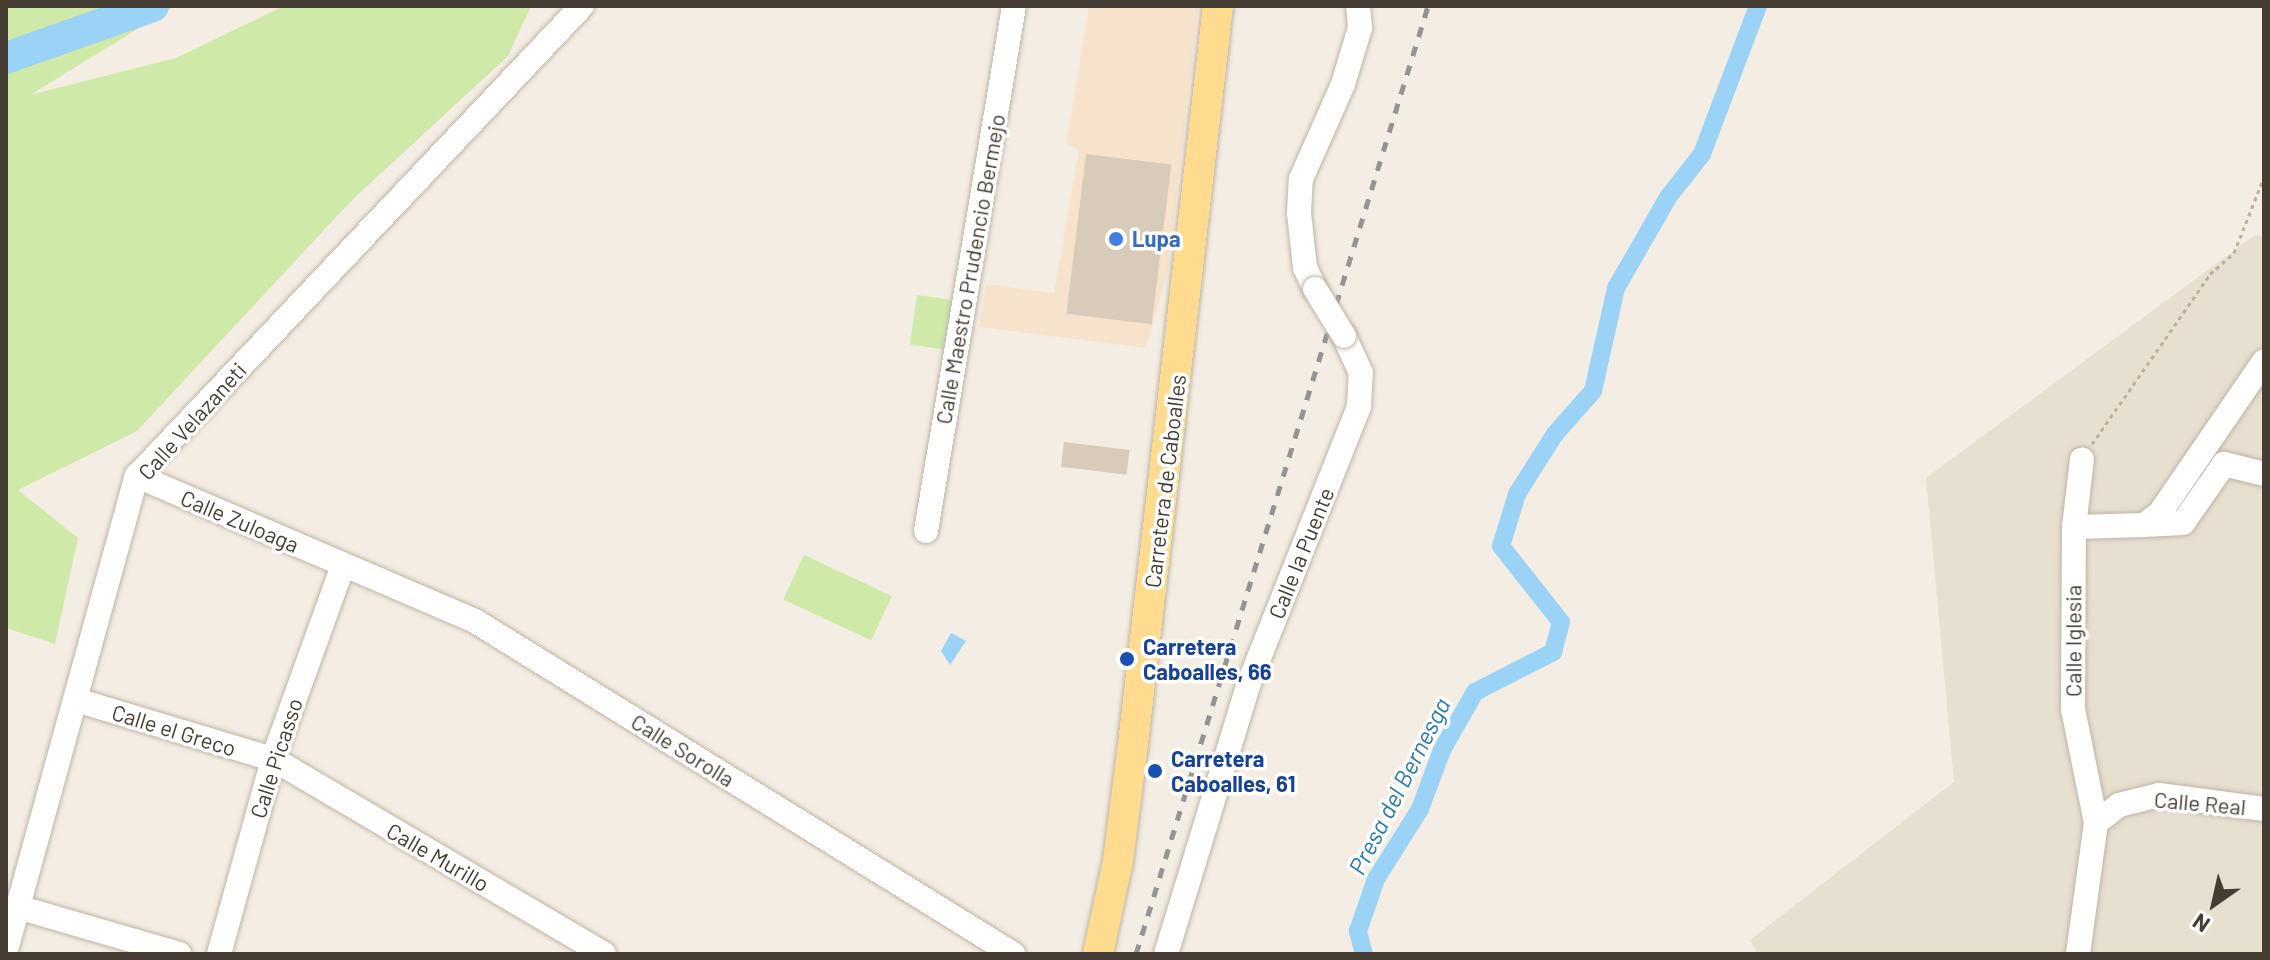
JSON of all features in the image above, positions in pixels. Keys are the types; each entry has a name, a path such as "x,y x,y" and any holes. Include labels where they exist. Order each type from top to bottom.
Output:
{"main road":[{"name":"Carretera de Caboalles","path":"1098,954 1118,861 1133,744 1218,6"}],"street":[{"name":"Calle Velazaneti","path":"6,950 21,908 137,476 582,6"},
{"name":"Calle Maestro Prudencio Bermejo","path":"926,531 1014,6"},
{"name":"Calle la Puente","path":"1166,954 1249,683 1359,406 1361,373 1344,336 1315,289 1303,254 1301,179 1343,84 1360,28 1358,6"},
{"path":"2144,525 2160,513 2264,361"},
{"path":"2203,450 2224,464 2264,474"},
{"name":"Calle Iglesia","path":"2078,954 2096,823 2073,709 2074,527 2082,459"},
{"path":"2074,527 2183,523 2224,464"},
{"name":"Calle Zuloaga","path":"137,476 343,566"},
{"name":"Calle Picasso","path":"219,954 273,759 343,566"},
{"name":"Calle Sorolla","path":"343,566 475,621 1013,954"},
{"name":"Calle el Greco","path":"76,700 273,759"},
{"name":"Calle Murillo","path":"273,759 604,954"},
{"name":"Calle Real","path":"2096,823 2119,805 2159,795 2264,809"},
{"path":"21,908 179,954"}],"path":[{"path":"2082,459 2210,274 2234,253 2264,177"}],"shaded area":[{"path":"1089,6 1198,6 1168,271 1146,348 979,327 986,284 1054,293 1079,149 1066,145"},
{"path":"2255,235 2264,237 2264,954 1758,954 1750,940 1954,782 1926,478"}],"green space":[{"path":"6,6 175,6 30,95 176,58 284,6 531,6 508,56 351,201 137,431 18,490 78,538 55,644 6,628"},
{"path":"917,295 954,300 947,350 910,345"},
{"path":"804,555 892,596 871,640 783,599"}],"water":[{"path":"951,633 966,641 950,665 941,651"}],"building":[{"name":"Lupa","path":"1086,154 1171,164 1152,324 1066,314"},
{"path":"1064,442 1130,450 1126,475 1061,467"}],"waterway":[{"path":"6,58 153,6"},
{"name":"Presa del Bernesga","path":"1364,954 1358,931 1376,879 1420,809 1442,750 1475,692 1553,652 1561,622 1501,546 1517,494 1555,434 1593,391 1616,288 1669,196 1702,154 1758,6"}],"railway":[{"path":"1136,954 1428,6"}],"place":[{"name":"Lupa","path":"1116,239"},
{"name":"Carretera Caboalles, 66","path":"1127,659"},
{"name":"Carretera Caboalles, 61","path":"1155,771"}]}
